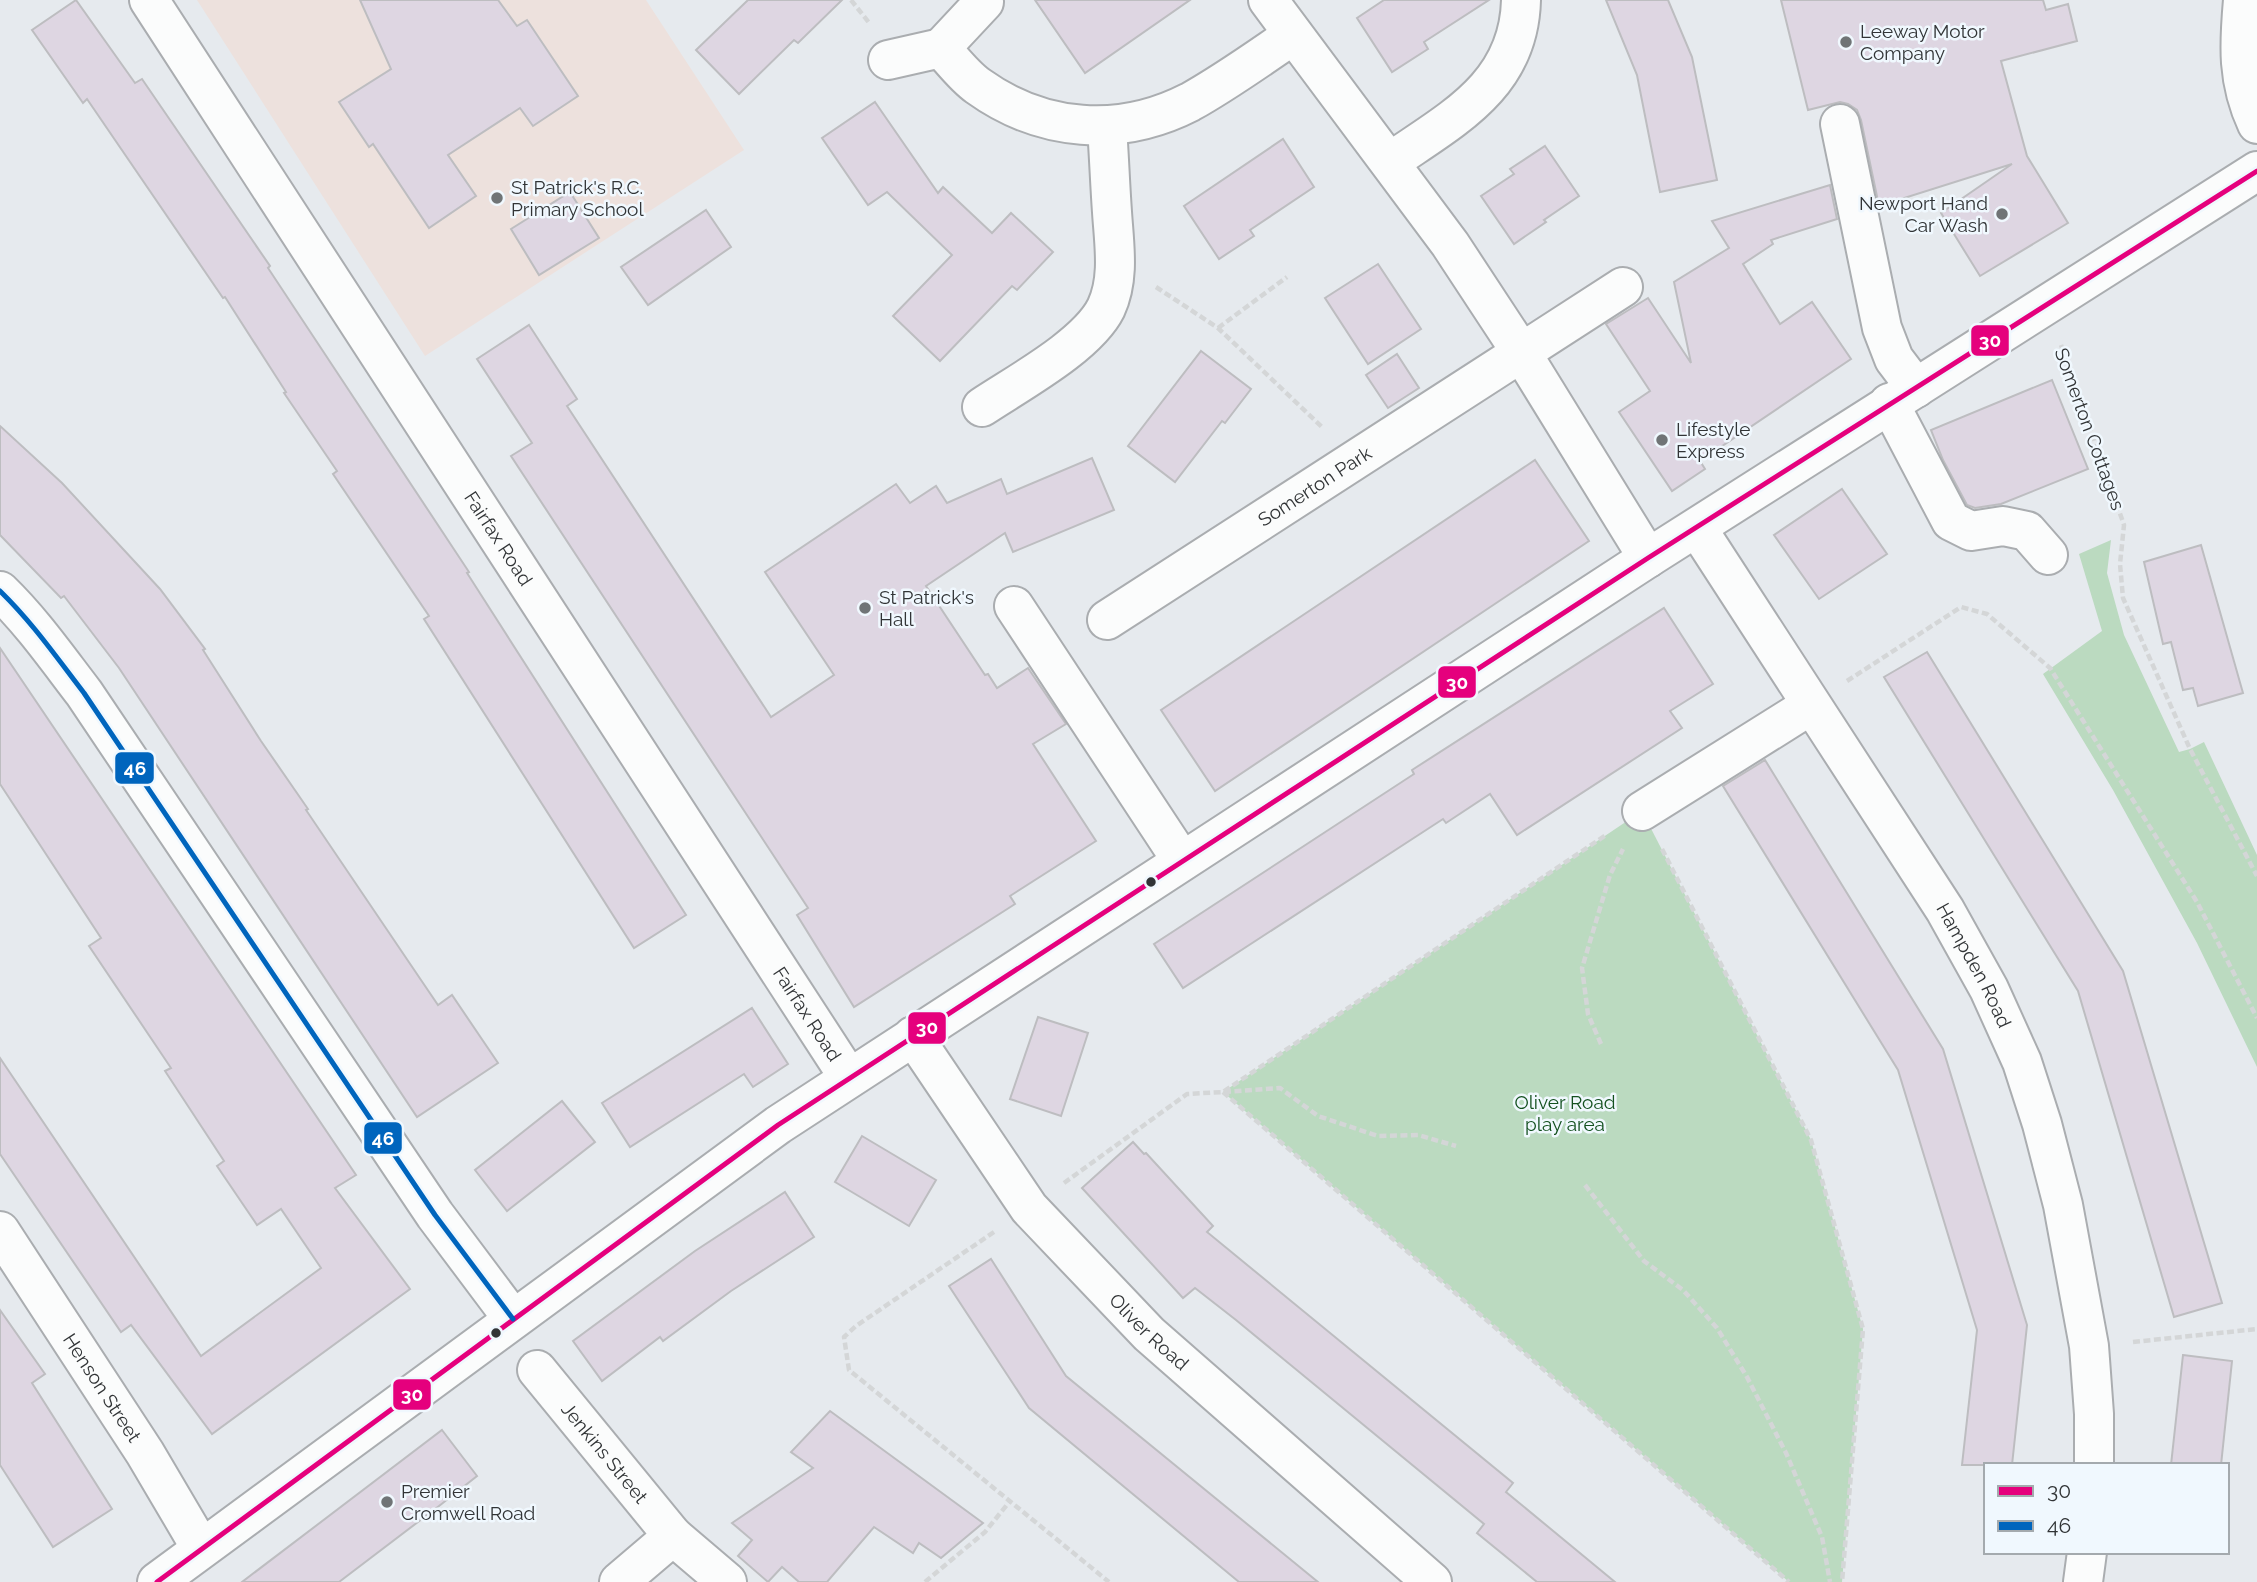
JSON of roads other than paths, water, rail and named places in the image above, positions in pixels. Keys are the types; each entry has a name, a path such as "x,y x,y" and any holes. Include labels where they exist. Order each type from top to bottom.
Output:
{"street":[{"name":"Fairfax Road","path":"149,0 849,1078"},
{"path":"1268,0 1450,244 1521,352 1648,558"},
{"path":"1390,162 1465,108 1498,76 1513,45 1521,0"},
{"path":"2243,0 2239,41 2240,66 2257,124"},
{"path":"888,60 941,48 985,2"},
{"path":"941,48 978,86 1022,110 1073,125 1107,127 1147,119 1190,102 1293,35"},
{"path":"1840,124 1882,328 1894,359 1903,396 1951,522 1971,531 2003,526 2027,531 2048,555"},
{"path":"982,407 1069,348 1095,323 1105,309 1112,293 1115,260 1107,127"},
{"path":"157,1582 778,1125 1648,558 2257,171"},
{"name":"Somerton Park","path":"1107,620 1623,287"},
{"name":"Hampden Road","path":"1697,528 1945,909 1989,989 2022,1062 2042,1124 2063,1205 2089,1346 2094,1463"},
{"path":"0,591 40,635 84,693 435,1215 513,1319"},
{"path":"1014,606 1182,861"},
{"path":"1642,811 1811,705"},
{"name":"Oliver Road","path":"914,1037 1029,1208 1149,1334 1433,1582"},
{"name":"Henson Street","path":"0,1231 145,1453 201,1548"},
{"name":"Jenkins Street","path":"537,1370 673,1536 727,1582"},
{"path":"619,1582 673,1536"},
{"path":"2083,1582 2087,1554"}],"place":[{"name":"Leeway Motor Company","path":"1846,42"},
{"name":"St Patrick's R.C. Primary School","path":"497,198"},
{"name":"Newport Hand Car Wash","path":"2002,214"},
{"name":"Lifestyle Express","path":"1662,440"},
{"name":"St Patrick's Hall","path":"865,608"},
{"name":"Premier Cromwell Road","path":"387,1502"}],"park label":[{"name":"Oliver Road play area","path":"1565,1113"}]}
